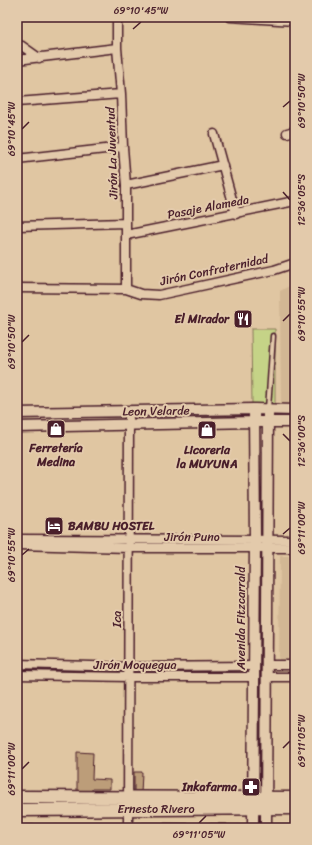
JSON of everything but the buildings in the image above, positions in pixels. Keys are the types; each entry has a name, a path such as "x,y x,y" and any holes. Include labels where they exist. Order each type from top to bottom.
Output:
{"main road":[{"name":"Ernesto Rivero","path":"17,798 128,804 260,804 295,808"},
{"name":"Ernesto Rivero","path":"260,804 295,798"},
{"name":"Ernesto Rivero","path":"17,810 128,804"}],"street":[{"name":"Jirón La Juventud","path":"117,17 117,48 126,185 126,289"},
{"path":"230,17 295,21"},
{"path":"17,45 22,46 39,58"},
{"path":"17,60 117,48"},
{"path":"17,102 121,94"},
{"path":"214,134 236,214"},
{"path":"17,159 123,147"},
{"path":"126,185 223,165"},
{"name":"Pasaje Alameda","path":"126,235 295,201"},
{"path":"17,226 126,223"},
{"name":"Jirón Confraternidad","path":"17,288 126,289 141,294 159,295 274,270 295,263"},
{"name":"Leon Velarde","path":"17,413 254,409 295,410"},
{"name":"Avenida Fitzcarrald","path":"254,409 254,677 260,804 266,828"},
{"name":"Avenida Fitzcarrald","path":"253,828 260,804 266,677 268,409"},
{"name":"Ica","path":"128,828 129,411"},
{"name":"Leon Velarde","path":"17,426 295,422"},
{"name":"Jirón Puno","path":"17,539 129,540 255,545"},
{"name":"Jirón Puno","path":"17,545 129,548 255,545 295,540"},
{"name":"Jirón Puno","path":"267,544 295,548"},
{"name":"Jirón Moquegua","path":"17,664 129,667 254,666"},
{"path":"266,665 295,665"},
{"name":"Jirón Moquegua","path":"17,675 254,677"},
{"path":"266,677 295,677"}],"lane":[{"path":"268,409 273,336"}],"shaded area":[{"path":"295,283 295,404 281,404 280,291"},
{"path":"280,556 295,556 295,661 279,660"},
{"path":"132,822 244,823 244,828 132,828"}],"green space":[{"path":"251,329 275,329 275,406 252,404"}],"place":[{"name":"El Mirador","path":"243,319"},
{"name":"Ferretería Medina","path":"56,429"},
{"name":"Licoreria la MUYUNA","path":"207,430"},
{"name":"BAMBU HOSTEL","path":"54,526"},
{"name":"Inkafarma","path":"251,787"}]}
